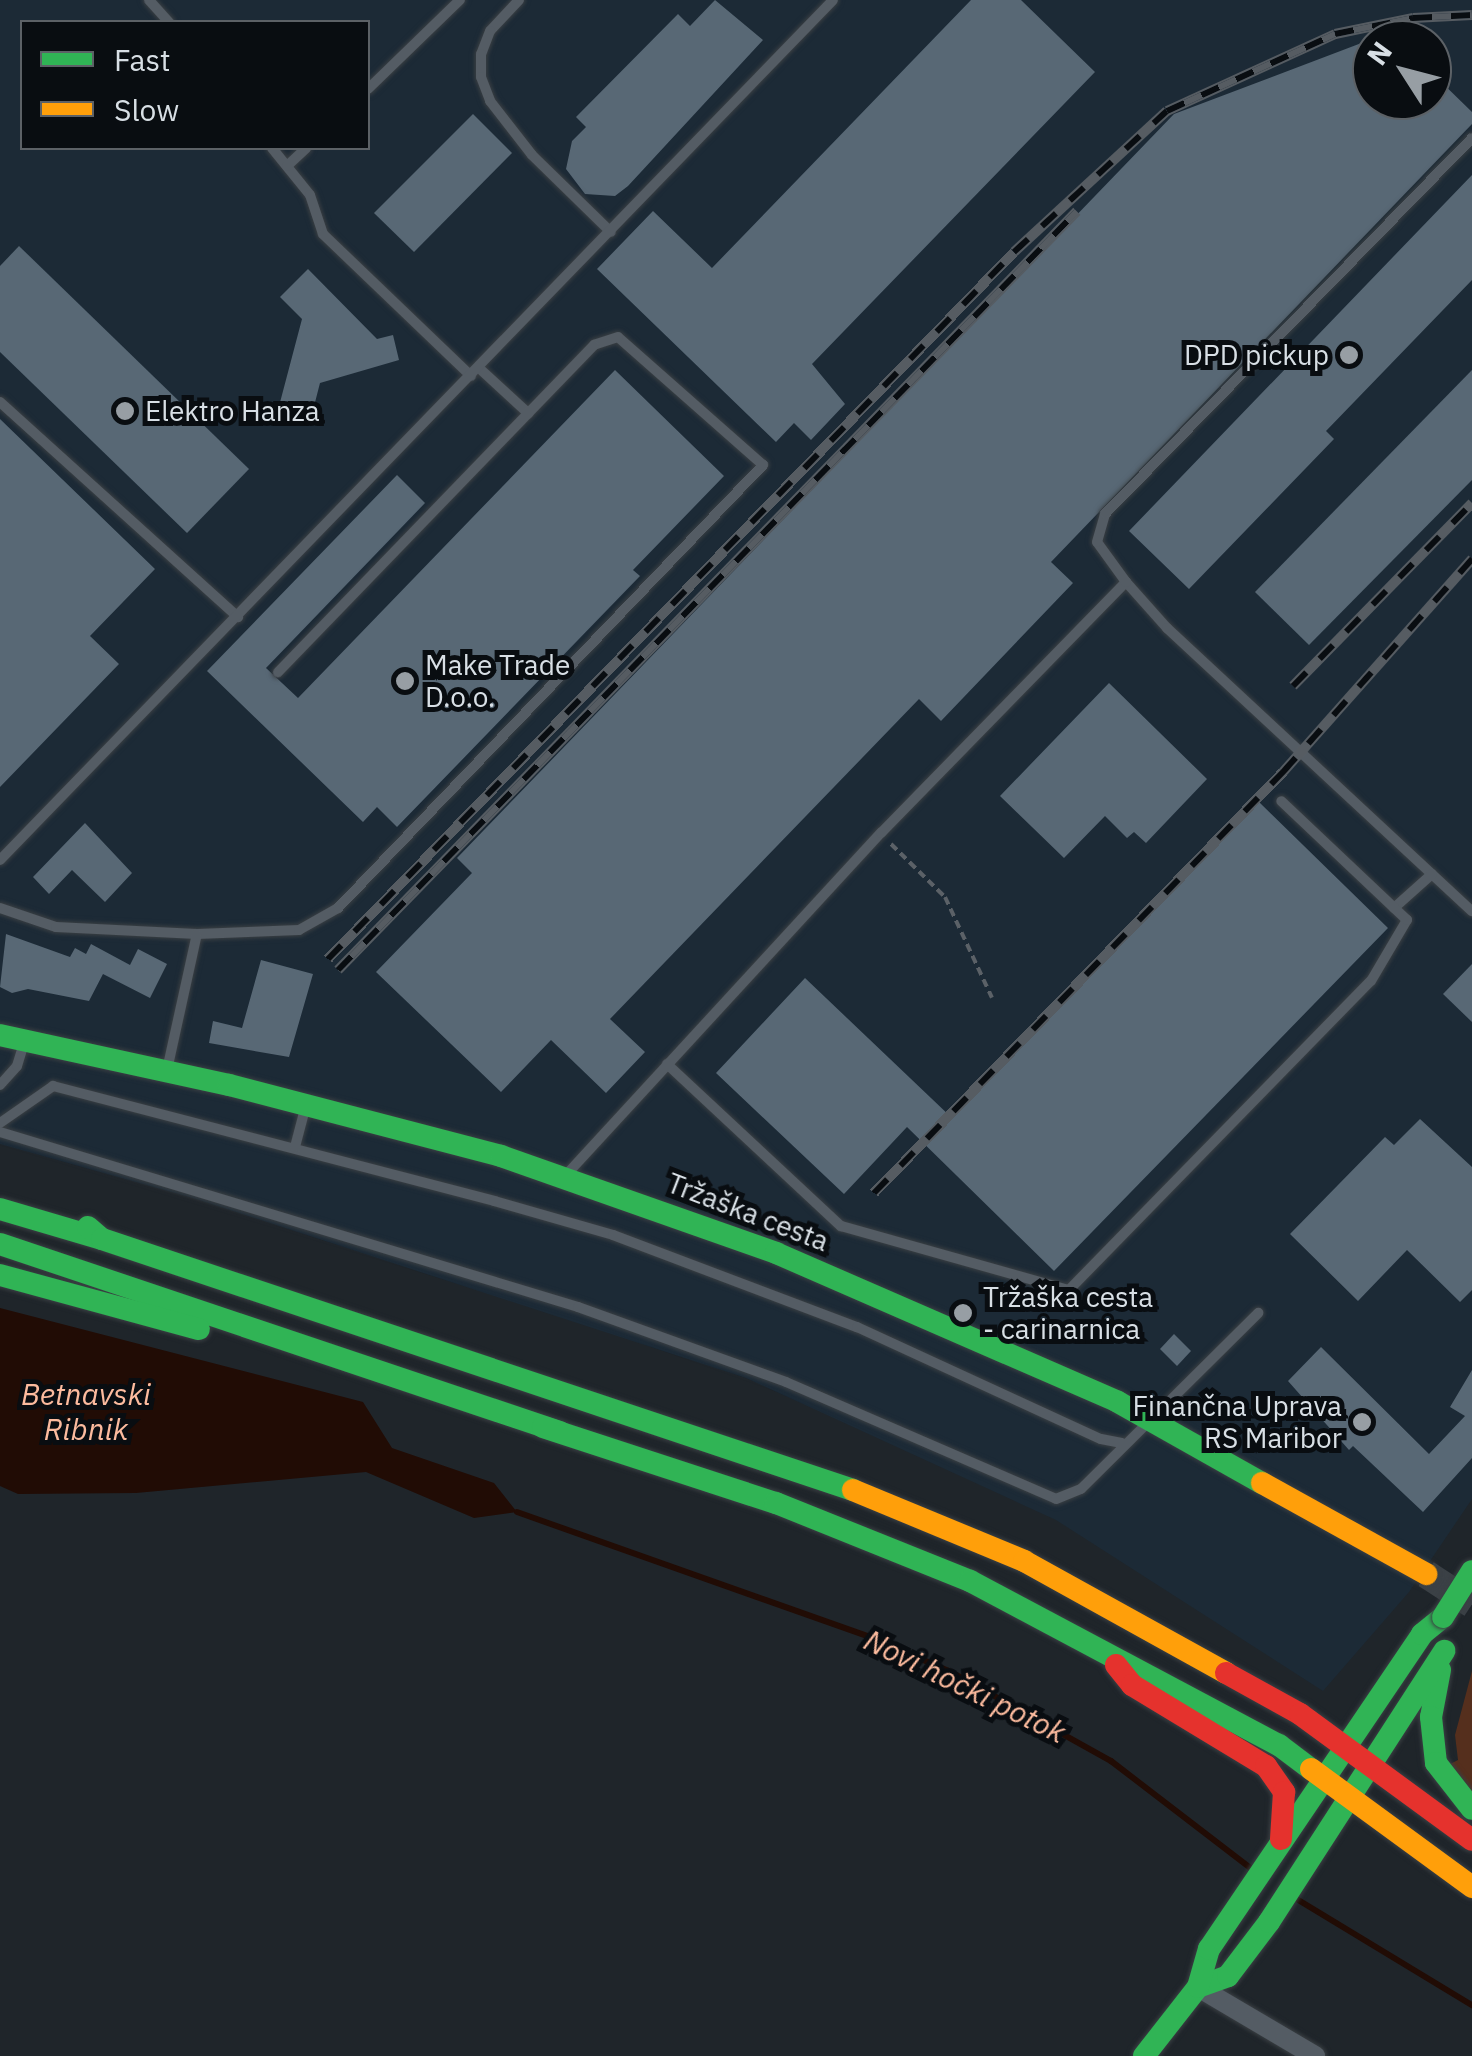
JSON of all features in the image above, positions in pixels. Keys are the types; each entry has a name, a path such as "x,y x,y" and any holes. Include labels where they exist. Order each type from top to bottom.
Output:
{"main road":[{"name":"Tržaška cesta","path":"0,1035 306,1104 564,1178 812,1268 992,1342 1148,1417 1426,1574"},
{"path":"0,1190 74,1214 102,1240"},
{"path":"0,1209 929,1520 1135,1617 1346,1747 1472,1840"},
{"path":"0,1244 876,1541 1103,1648 1220,1710 1325,1778 1472,1887"},
{"path":"0,1274 560,1432"},
{"path":"1144,2056 1198,1987 1209,1950 1240,1903 1422,1634 1443,1617 1472,1571"},
{"path":"1443,1617 1444,1651 1431,1717 1433,1746 1446,1783 1472,1809"},
{"path":"1103,1648 1132,1685 1266,1766 1284,1792 1280,1844"},
{"path":"1198,1987 1228,1976 1269,1922 1444,1651"}],"street":[{"path":"1198,1987 1314,2056"}],"lane":[{"path":"149,0 167,20"},
{"path":"370,87 460,0"},
{"path":"519,0 490,31 480,54 490,101 532,155 611,232"},
{"path":"0,860 833,0"},
{"path":"1472,138 1105,514 1097,542 1126,582 1472,911"},
{"path":"274,150 310,195 323,234 475,372 528,413"},
{"path":"287,166 304,150"},
{"path":"0,908 56,928 197,934 299,930 338,908 763,465 618,337 594,345 278,672"},
{"path":"0,402 238,617"},
{"path":"564,1178 881,833 1126,582"},
{"path":"667,1064 840,1226 1070,1290 1370,981 1407,920 1281,801"},
{"path":"1394,908 1432,874"},
{"path":"166,1071 197,934"},
{"path":"0,1085 17,1066 25,1040"},
{"path":"0,1123 53,1086 295,1147 613,1236 858,1327 1100,1439 1122,1443"},
{"path":"295,1147 306,1104"},
{"path":"0,1132 578,1307 786,1382 1056,1499 1080,1489 1148,1417 1258,1313"}],"path":[{"path":"881,833 946,897 992,998"}],"shaded area":[{"path":"0,0 1472,0 1472,1499 1409,1592 1323,1691 1056,1520 746,1378 193,1198 0,1144"},
{"path":"1472,1671 1472,1797 1448,1765 1458,1760 1455,1735"}],"water":[{"name":"Betnavski Ribnik","path":"0,1308 363,1402 392,1448 494,1483 517,1512 474,1518 366,1472 136,1493 18,1494 0,1486"}],"building":[{"path":"715,0 763,40 628,186 615,196 585,194 566,169 572,141 586,127 576,117 678,14 690,26"},
{"path":"971,0 1021,0 1095,72 812,364 845,404 811,440 794,423 776,442 597,269 653,211 712,268"},
{"path":"1352,47 1352,120 1452,120 1452,92 1472,112 1472,124 1051,562 1073,583 941,721 919,699 610,1019 645,1052 606,1093 551,1040 501,1092 376,972 472,873 457,858 1174,114"},
{"path":"473,114 512,153 414,252 374,213"},
{"name":"DPD pickup","path":"1472,175 1472,280 1326,431 1334,439 1189,589 1129,531"},
{"name":"Elektro Hanza","path":"19,246 249,469 187,533 0,352 0,266"},
{"path":"308,269 377,339 393,335 399,360 320,383 311,418 278,410 302,319 280,297"},
{"path":"615,370 724,476 633,570 640,576 397,827 377,807 363,822 207,671 397,475 425,503 266,668 298,698"},
{"path":"1472,370 1472,480 1309,645 1255,592"},
{"path":"0,419 155,569 90,636 119,664 0,787"},
{"path":"1109,683 1207,779 1146,843 1134,832 1127,838 1105,816 1064,858 1000,796"},
{"path":"1259,802 1388,928 1054,1271 907,1127 844,1194 716,1073 805,978 952,1118"},
{"path":"85,823 132,873 105,902 72,870 49,894 33,877"},
{"path":"6,934 70,957 75,948 86,954 91,944 130,965 138,949 167,964 150,998 103,974 89,1001 28,989 12,993 0,987"},
{"path":"261,960 313,974 289,1057 209,1043 213,1021 242,1028"},
{"path":"1472,964 1472,1022 1443,994"},
{"path":"1420,1119 1472,1167 1472,1290 1460,1302 1407,1250 1358,1301 1290,1234 1385,1137 1394,1145"},
{"path":"1174,1334 1191,1351 1177,1366 1160,1349"},
{"name":"Finančna Uprava RS Maribor","path":"1321,1347 1429,1454 1465,1416 1450,1407 1472,1370 1472,1458 1423,1512 1353,1446 1349,1450 1288,1381"}],"waterway":[{"name":"Novi hočki potok","path":"517,1512 868,1636 953,1673 1111,1761 1252,1869"},
{"name":"Novi hočki potok","path":"1295,1898 1472,2005"}],"tunnel":[{"path":"1426,1574 1472,1604"}],"railway":[{"path":"328,959 1014,252 1167,111 1335,34 1413,18 1472,15"},
{"path":"338,970 1077,211"},
{"path":"1293,686 1472,503"},
{"path":"874,1193 1283,772 1472,559"}],"traffic: fast":[{"path":"0,1035 229,1085 501,1156 776,1253 1118,1402 1262,1483"},
{"path":"0,1209 102,1239"},
{"path":"88,1227 102,1239 853,1490"},
{"path":"0,1244 560,1432"},
{"path":"0,1275 199,1329"},
{"path":"543,1427 776,1503 970,1581 1279,1745 1311,1769"},
{"path":"1443,1617 1472,1571"},
{"path":"1144,2056 1198,1987 1209,1949 1422,1634 1443,1617"},
{"path":"1198,1987 1228,1976 1269,1922 1444,1651"},
{"path":"1440,1670 1431,1717 1436,1763 1472,1809"}],"traffic: slow":[{"path":"1262,1483 1426,1574"},
{"path":"853,1490 1024,1561 1226,1673"},
{"path":"1311,1769 1472,1887"}],"traffic: jam":[{"path":"1116,1665 1132,1685 1266,1766 1284,1792 1281,1839"},
{"path":"1226,1673 1300,1714 1472,1840"}],"place":[{"name":"DPD pickup","path":"1349,355"},
{"name":"Elektro Hanza","path":"125,411"},
{"name":"Make Trade D.o.o.","path":"405,681"},
{"name":"Tržaška cesta - carinarnica","path":"963,1313"},
{"name":"Finančna Uprava RS Maribor","path":"1362,1422"}]}
